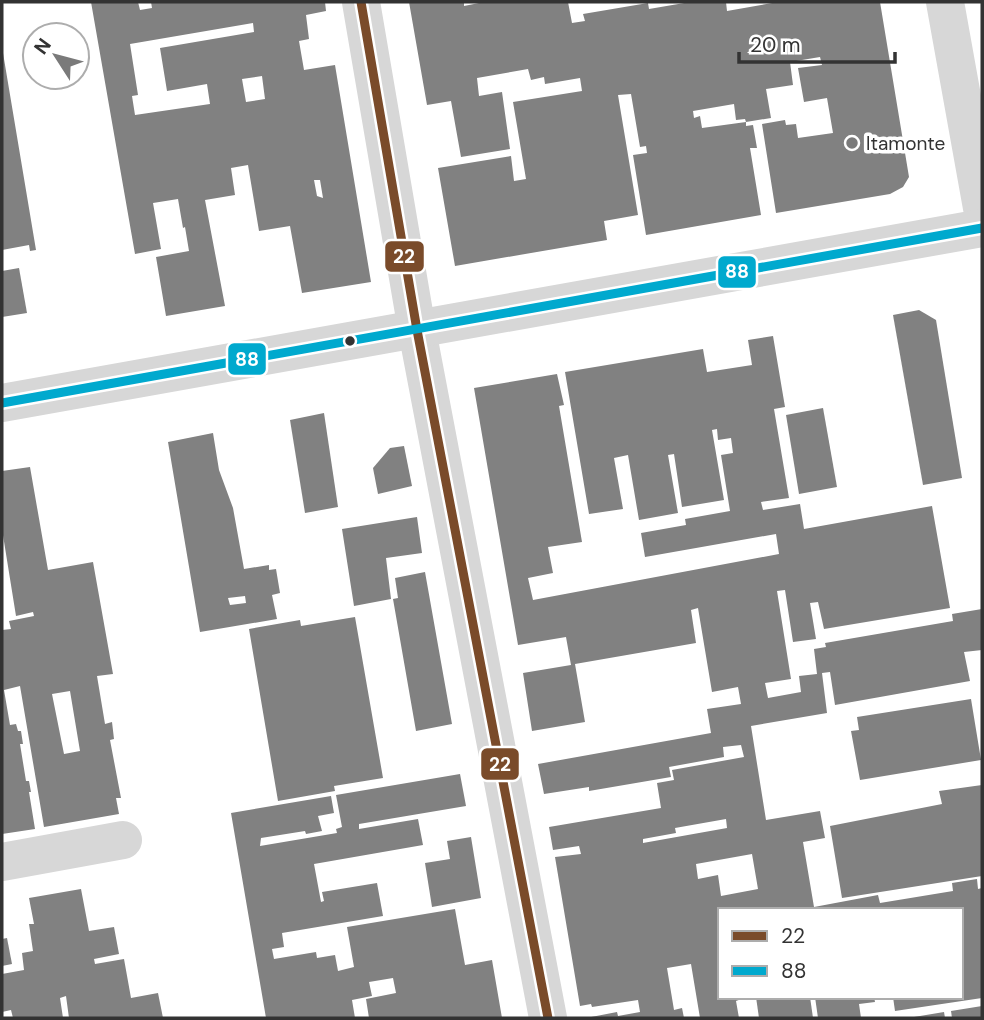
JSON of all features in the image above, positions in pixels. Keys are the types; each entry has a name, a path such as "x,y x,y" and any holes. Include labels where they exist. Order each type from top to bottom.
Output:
{"street":[{"path":"361,2 416,330 548,1018"},
{"path":"945,2 982,208"},
{"path":"2,403 982,228"},
{"path":"2,862 123,840"}],"building":[{"path":"91,2 138,2 140,10 152,8 151,2 325,2 326,11 306,15 309,39 299,41 304,70 335,65 371,282 302,293 290,226 259,231 248,165 231,168 235,195 205,200 225,306 166,316 156,257 189,251 178,199 153,203 161,249 135,254","holes":["253,23 254,32 160,48 167,91 207,84 210,104 135,115 132,96 138,95 130,44","262,76 265,99 246,102 242,79","314,180 320,180 323,198 317,196"]},
{"path":"409,2 464,2 464,6 484,2 568,2 572,23 585,21 583,14 648,3 649,9 690,2 726,2 727,11 778,2 880,2 909,177 903,187 890,194 776,213 762,124 785,120 786,125 796,124 798,138 833,133 827,98 804,102 798,68 822,65 820,57 790,62 793,85 766,89 771,118 746,122 746,126 753,125 757,148 750,148 761,215 646,235 633,155 647,153 646,146 640,147 631,94 618,95 638,215 604,221 607,240 455,266 438,168 511,156 514,181 526,179 513,102 582,91 580,78 545,84 544,77 531,80 528,69 477,78 479,96 502,92 510,149 461,157 451,101 427,105","holes":["734,104 736,120 745,119 746,122 702,128 700,116 694,118 693,111"]},
{"path":"2,47 36,250 30,251 29,245 2,250"},
{"path":"19,268 27,313 2,317 2,271"},
{"path":"919,310 936,320 962,478 923,485 893,315"},
{"path":"773,336 785,407 774,409 789,498 761,502 763,510 800,504 804,529 932,506 950,608 824,629 818,602 810,603 816,639 793,642 785,590 777,591 791,679 765,683 768,698 801,692 799,676 817,674 814,649 826,647 825,643 953,621 952,614 982,609 982,650 964,652 970,681 835,705 830,672 822,673 827,713 751,726 766,820 820,811 825,838 803,842 814,907 878,895 880,903 953,891 952,883 977,879 978,889 982,888 982,998 895,1011 893,999 963,999 963,908 718,908 718,999 742,999 736,1001 739,1018 700,1018 691,964 667,968 674,1010 682,1008 684,1018 586,1018 617,1012 618,1016 640,1012 638,1000 592,1007 591,1004 580,1006 555,857 581,854 579,846 553,850 549,827 661,808 657,783 674,780 672,770 744,757 741,745 723,747 724,757 669,767 671,777 589,791 589,787 544,794 538,764 711,733 707,709 741,704 738,687 712,692 698,608 691,610 696,643 575,664 585,722 532,731 523,673 571,665 566,637 518,645 474,388 557,374 564,405 559,406 582,542 548,547 553,573 528,578 533,600 779,554 776,534 645,557 641,533 686,525 685,519 730,511 721,455 733,453 731,438 718,440 717,429 712,430 724,500 682,507 674,454 668,455 678,513 639,520 628,455 614,458 623,509 589,514 565,372 703,349 707,372 752,365 748,340","holes":["726,819 727,828 643,843 643,839 676,833 675,828","752,854 758,889 721,896 718,875 698,879 696,864"]},
{"path":"823,408 837,487 799,494 786,415"},
{"path":"324,413 338,507 305,513 290,420"},
{"path":"213,433 219,470 233,508 244,569 269,565 269,570 276,569 280,593 272,595 277,619 200,632 168,442","holes":["245,596 246,603 230,605 228,598"]},
{"path":"404,446 412,486 378,494 373,468 390,448"},
{"path":"30,467 48,570 93,562 113,674 97,676 105,724 112,722 114,739 110,740 121,798 116,798 119,814 44,827 20,686 4,690 10,725 16,724 18,731 21,731 23,744 20,744 26,781 29,781 31,792 35,829 2,834 2,630 11,629 9,621 34,616 33,612 16,616 2,529 2,471","holes":["70,691 80,751 64,754 52,694"]},
{"path":"417,517 422,553 386,558 391,599 354,606 342,529"},
{"path":"425,572 452,724 416,731 393,599 398,598 395,578"},
{"path":"355,617 383,778 334,786 335,791 278,801 249,629 300,620 301,626"},
{"path":"971,699 981,760 860,780 851,731 859,730 857,717"},
{"path":"460,774 466,806 359,824 359,829 418,819 423,845 314,864 321,902 324,901 322,892 377,883 383,916 282,933 284,947 272,949 274,959 316,952 317,958 335,955 338,971 354,967 347,927 455,909 465,965 492,960 502,1018 369,1018 366,999 396,993 393,978 369,982 372,996 352,1000 355,1018 266,1018 231,813 331,796 334,813 318,816 322,831 261,838 260,846 337,833 336,829 342,827 336,795"},
{"path":"982,785 982,876 842,898 830,826 942,804 939,791"},
{"path":"471,837 481,898 432,907 425,863 450,859 447,841"},
{"path":"81,889 89,931 114,927 119,954 94,959 95,964 124,959 131,998 158,993 163,1018 69,1018 66,996 60,998 63,1018 13,1018 11,1010 2,1012 2,974 24,970 22,953 33,951 29,924 34,924 29,898"},
{"path":"7,938 12,964 2,966 2,939"},
{"path":"756,999 810,999 813,1018 759,1018"},
{"path":"815,999 874,999 875,1002 859,1004 861,1018 818,1018"},
{"path":"982,1006 982,1018 952,1018 951,1011"},
{"path":"944,1012 945,1018 914,1018 914,1017"}],"transit line":[{"name":"22","path":"361,2 417,330 548,1018"},
{"name":"88","path":"2,403 982,228"}],"place":[{"name":"Itamonte","path":"852,143"}]}
